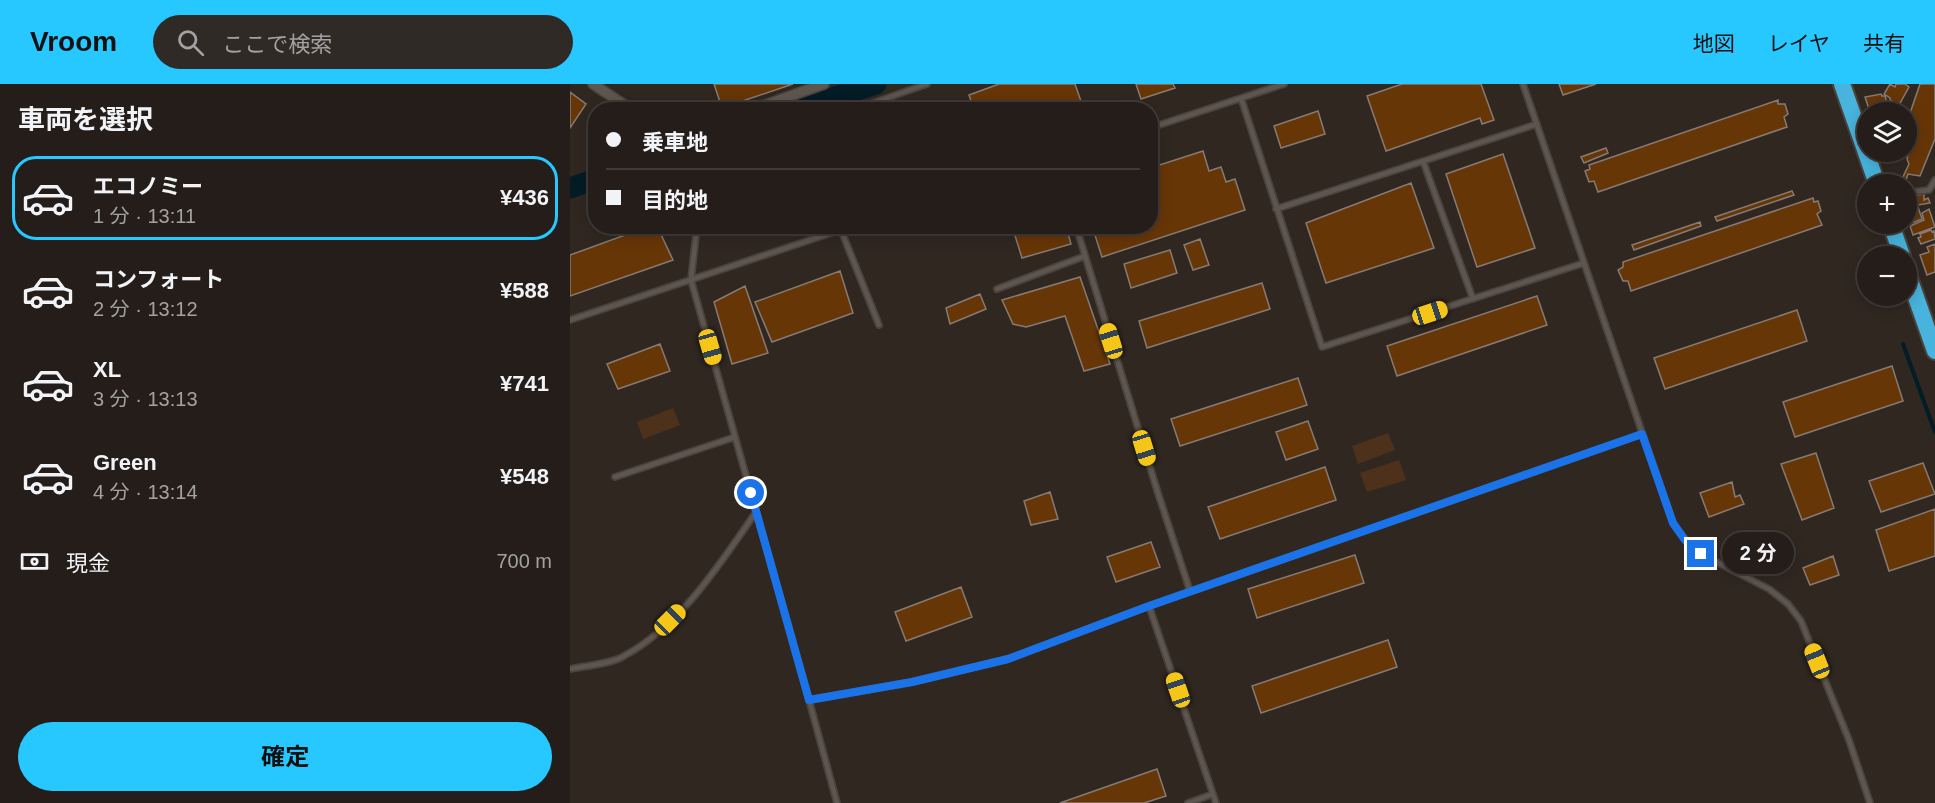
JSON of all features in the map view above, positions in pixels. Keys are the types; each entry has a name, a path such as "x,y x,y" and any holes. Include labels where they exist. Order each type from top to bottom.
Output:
{"highway":[{"path":"1842,84 1874,174"},
{"path":"1917,300 1935,351"}],"street":[{"path":"593,84 620,102"},
{"path":"773,102 824,84"}],"lane":[{"path":"876,102 927,84"},
{"path":"1158,125 1284,84"},
{"path":"1523,84 1673,523 1685,540 1701,554 1769,589 1788,604 1801,621 1849,740 1870,803"},
{"path":"1241,98 1322,347 1584,263"},
{"path":"1276,208 1537,124"},
{"path":"1423,161 1473,299"},
{"path":"1917,192 1929,190 1935,180"},
{"path":"696,234 691,280 837,803"},
{"path":"570,320 829,234"},
{"path":"843,234 879,325"},
{"path":"1078,234 1190,591"},
{"path":"997,289 1085,256"},
{"path":"809,700 912,682 1008,659 1190,591 1642,434"},
{"path":"615,477 735,436"},
{"path":"570,669 622,658 656,634 699,592 756,512"},
{"path":"1149,606 1216,803"},
{"path":"1188,803 1213,794"}],"shaded area":[{"path":"673,408 680,425 643,439 637,422"},
{"path":"1388,433 1395,450 1358,464 1352,446"},
{"path":"1399,460 1406,480 1367,492 1360,473"}],"building":[{"path":"714,84 793,84 740,102 720,102"},
{"path":"999,84 1075,84 1081,102 971,102 969,95"},
{"path":"1136,84 1173,84 1175,88 1141,99"},
{"path":"1402,84 1481,84 1494,120 1482,124 1480,118 1386,151 1367,96"},
{"path":"1559,84 1596,84 1563,95"},
{"path":"1890,84 1895,87 1896,84 1905,84 1909,87 1901,102 1894,102 1884,94"},
{"path":"1920,84 1935,84 1935,139 1920,176 1904,174 1908,162 1917,162 1917,102 1914,102"},
{"path":"570,92 586,104 570,128"},
{"path":"1881,94 1885,96 1887,102 1867,102 1865,97"},
{"path":"1778,100 1778,104 1785,104 1788,114 1784,117 1787,127 1598,192 1594,181 1589,182 1585,171 1590,169 1589,165"},
{"path":"1318,111 1325,134 1281,148 1274,126"},
{"path":"1606,148 1608,153 1584,163 1581,157"},
{"path":"1203,151 1209,171 1221,167 1226,182 1235,179 1245,210 1102,257 1095,234 1158,234 1158,165"},
{"path":"1503,154 1535,248 1477,267 1446,174"},
{"path":"1411,183 1434,248 1326,283 1306,223"},
{"path":"1792,191 1794,195 1717,221 1715,217"},
{"path":"1924,194 1924,200 1928,198 1930,203 1917,205 1917,195"},
{"path":"1813,198 1814,202 1818,201 1821,211 1817,214 1822,225 1631,291 1628,281 1623,281 1618,270 1623,267 1623,262"},
{"path":"1917,207 1922,219 1917,221"},
{"path":"1929,209 1935,227 1917,234 1917,223 1924,220 1922,213"},
{"path":"1700,222 1701,226 1634,250 1632,245"},
{"path":"1934,231 1935,239 1921,244 1918,238 1921,237 1920,234"},
{"path":"628,234 661,234 673,260 570,296 570,255"},
{"path":"1014,234 1068,234 1071,244 1022,258"},
{"path":"1200,239 1209,265 1193,270 1184,245"},
{"path":"1935,244 1935,272 1927,275 1920,255 1929,252 1927,247"},
{"path":"1170,250 1177,273 1131,288 1124,264"},
{"path":"840,271 853,313 772,342 755,302"},
{"path":"1080,277 1110,364 1084,371 1065,316 1026,327 1013,324 1002,300"},
{"path":"1262,283 1270,309 1147,348 1139,321"},
{"path":"745,286 768,353 732,364 714,302"},
{"path":"980,294 986,309 950,324 946,308"},
{"path":"1537,296 1547,325 1397,376 1387,346"},
{"path":"1797,310 1807,341 1665,389 1654,358"},
{"path":"660,344 670,371 618,389 607,364"},
{"path":"1892,366 1903,401 1795,437 1783,402"},
{"path":"1298,378 1307,405 1180,446 1171,419"},
{"path":"1308,421 1318,449 1286,460 1276,432"},
{"path":"1816,453 1834,508 1802,520 1781,464"},
{"path":"1923,463 1935,494 1881,512 1869,481"},
{"path":"1325,467 1336,500 1220,539 1208,507"},
{"path":"1732,482 1735,497 1740,495 1744,504 1709,517 1700,493"},
{"path":"1050,492 1058,519 1031,525 1024,501"},
{"path":"1935,509 1935,556 1889,571 1876,530"},
{"path":"1151,542 1160,567 1116,582 1107,557"},
{"path":"1355,555 1364,583 1257,618 1248,589"},
{"path":"1833,556 1839,575 1810,585 1803,568"},
{"path":"961,587 972,617 906,641 895,612"},
{"path":"1388,640 1397,667 1261,713 1252,686"},
{"path":"1157,769 1166,796 1144,803 1060,803"}],"waterway":[{"path":"820,102 876,84"},
{"path":"570,188 588,182"},
{"path":"1903,344 1935,432"}],"route":[{"path":"751,493 809,700 912,682 1008,659 1149,606 1642,434 1673,523 1685,540 1701,554"}]}
